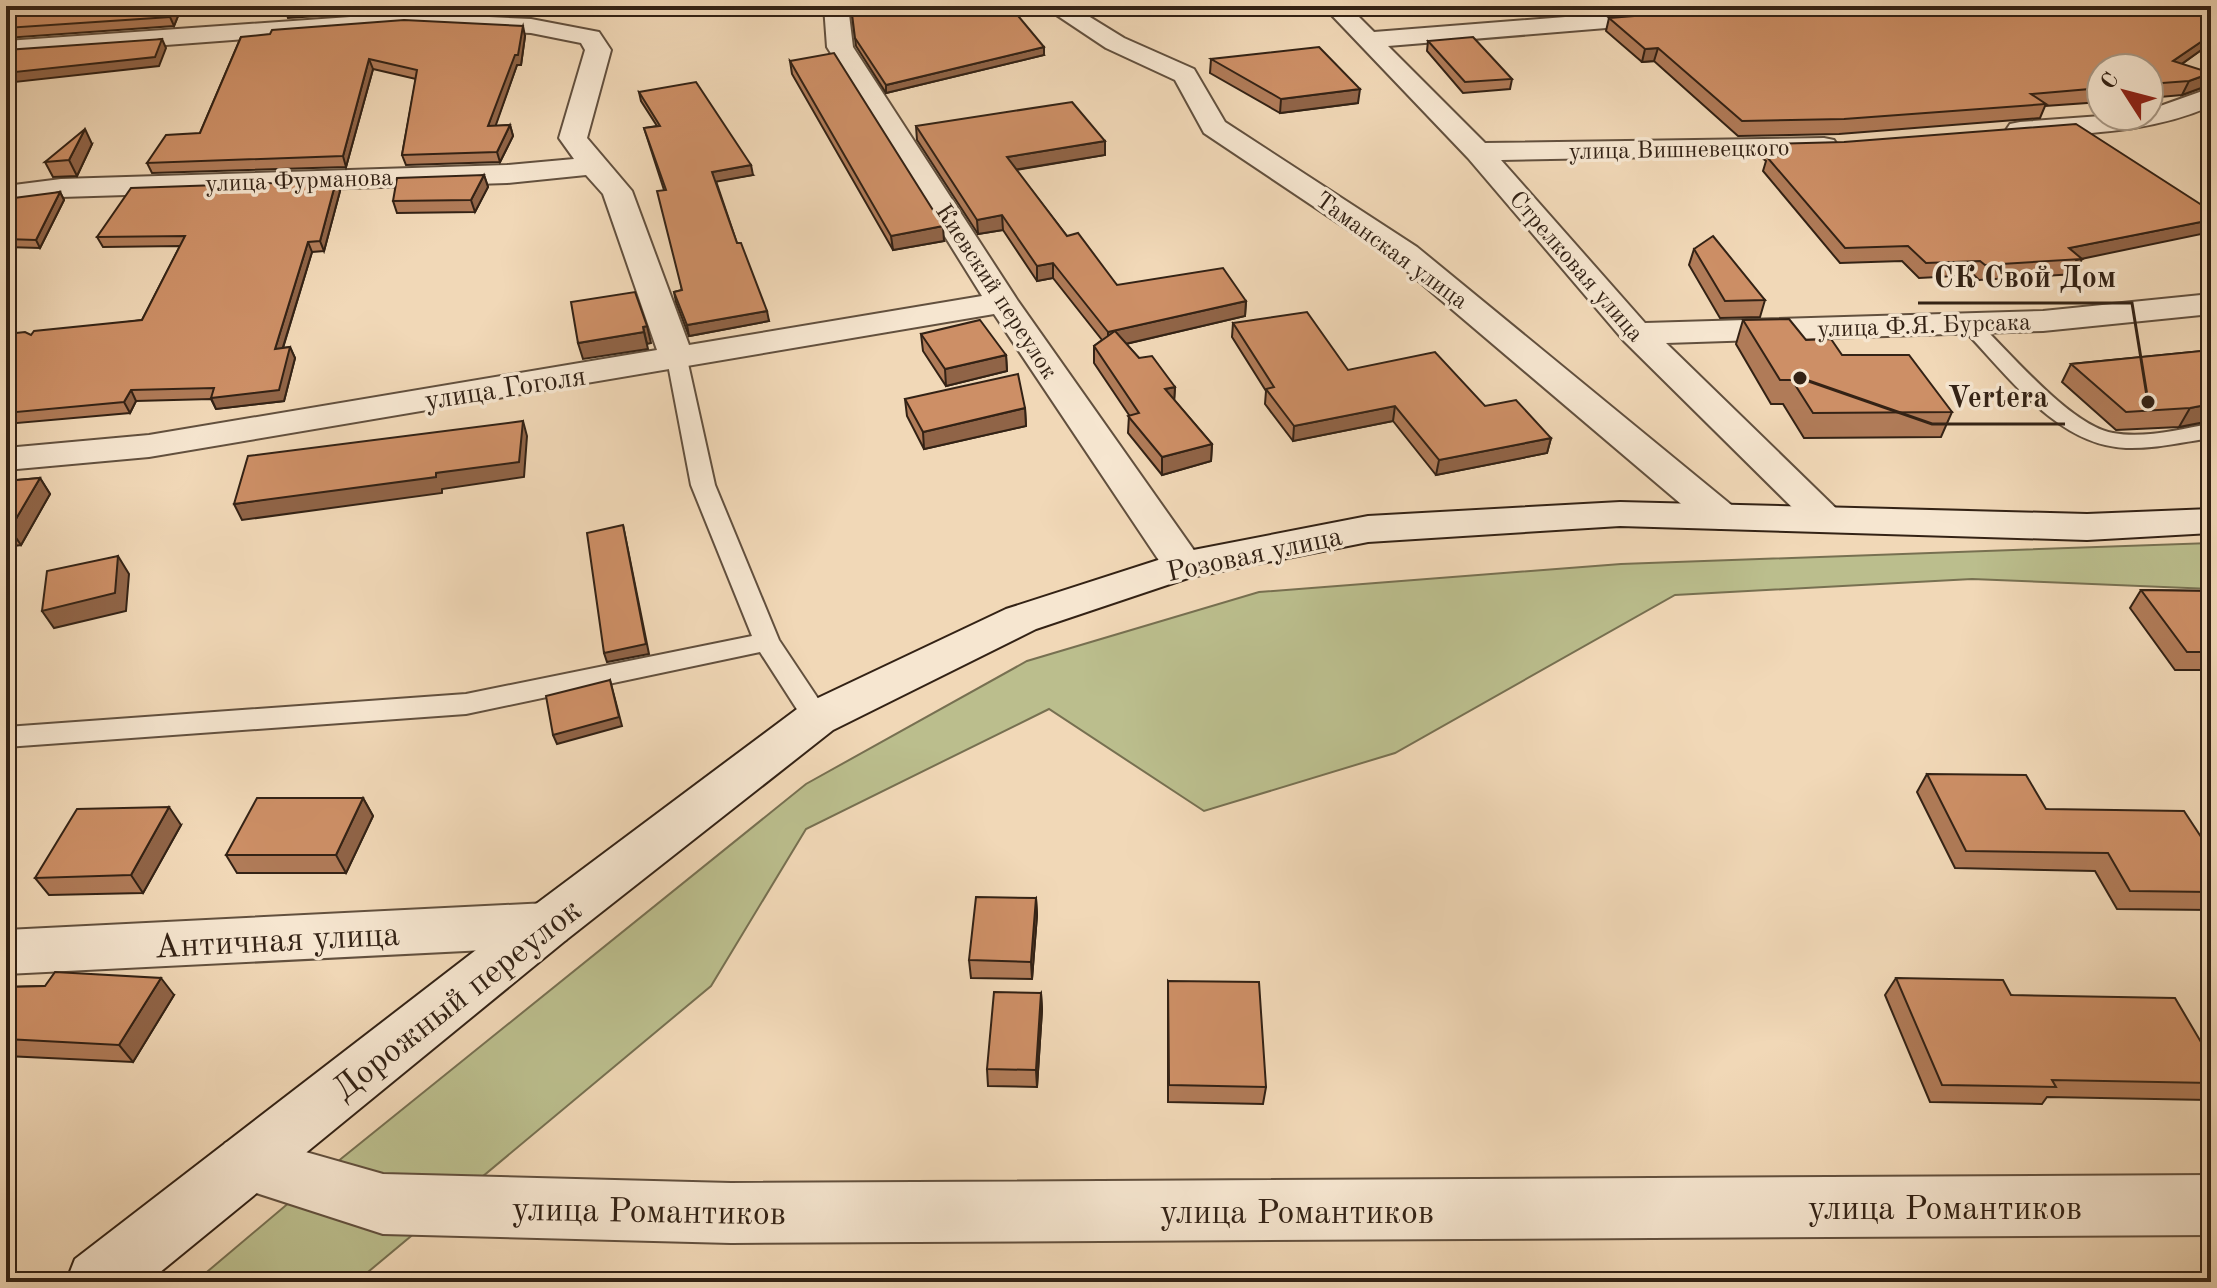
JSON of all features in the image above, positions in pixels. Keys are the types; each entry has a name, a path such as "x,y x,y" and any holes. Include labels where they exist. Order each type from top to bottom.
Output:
{"street":[{"name":"Киевский переулок","path":"836,6 840,47 1003,303 1183,565"},
{"name":"Таманская улица","path":"1055,6 1115,43 1185,75 1214,127 1406,254 1721,517"},
{"name":"Стрелковая улица","path":"1335,6 1478,152 1636,334 1827,519"},
{"path":"1367,40 1690,14"},
{"path":"6,49 407,20 531,26 590,37 598,50 573,138 593,166 617,191 677,359"},
{"path":"1999,132 2138,121 2174,112 2211,96"},
{"name":"улица Вишневецкого","path":"1478,152 1740,149 1853,144"},
{"name":"улица Фурманова","path":"6,195 61,188 507,174 593,166"},
{"name":"улица Гоголя","path":"6,459 149,446 1003,303"},
{"name":"улица Ф.Я. Бурсака","path":"1636,334 2043,321 2211,304"},
{"name":"Розовая улица","path":"817,718 1021,619 1183,565 1368,529 1620,514 2087,527 2211,521"},
{"name":"Дорожный переулок","path":"98,1282 547,925 817,718"},
{"name":"Античная улица","path":"6,952 547,925"},
{"name":"улица Романтиков","path":"246,1163 383,1204 731,1213 2211,1205"}],"lane":[{"path":"1969,324 2072,423 2101,437 2133,441 2211,431"},
{"path":"677,359 703,485 767,642 817,718"},
{"path":"6,737 466,704 767,642"}],"green space":[{"path":"2211,543 2211,589 1972,579 1675,595 1395,753 1204,811 1049,709 806,829 711,986 356,1282 195,1282 342,1158 806,784 1027,661 1259,592 1621,564"}],"building":[{"path":"6,6 174,6 170,17 6,28"},
{"path":"289,6 362,6 286,11"},
{"path":"466,6 527,6 526,9"},
{"path":"851,6 1003,6 1003,13 1014,11 1044,47 886,85 855,38"},
{"path":"1761,6 1925,6 1930,9 1948,6 2211,6 2211,35 2173,61 2211,73 2189,81 2165,83 2165,52 2085,52 2085,89 2031,94 2046,104 1844,119 1742,121 1658,48 1645,49 1609,18"},
{"path":"404,20 523,26 518,55 515,55 488,126 510,125 497,152 402,155 417,70 369,59 343,156 147,163 166,135 200,133 241,37 270,34 272,30"},
{"path":"1473,37 1512,79 1465,82 1428,41"},
{"path":"162,39 155,57 6,73 6,50"},
{"path":"1319,47 1360,89 1281,99 1211,59"},
{"path":"834,53 943,226 891,236 790,61"},
{"path":"696,82 751,165 712,172 737,243 741,243 767,311 687,325 674,292 682,290 657,191 666,190 644,128 660,126 639,92"},
{"path":"1072,102 1105,141 1007,157 1067,236 1078,233 1117,285 1223,268 1246,301 1108,332 1053,263 1037,266 1002,215 977,220 916,126"},
{"path":"2076,124 2211,211 2211,220 2069,248 2082,259 1985,265 1980,261 1926,263 1908,246 1845,248 1767,157 1781,156 1767,144 1844,142"},
{"path":"85,129 69,160 45,162"},
{"path":"484,175 471,200 393,201 397,178"},
{"path":"336,181 320,241 308,242 275,349 290,347 279,390 211,398 214,388 131,390 124,402 6,413 7,334 25,332 31,335 34,331 142,320 185,236 97,237 131,188"},
{"path":"60,192 36,240 6,239 6,204 14,198"},
{"path":"1713,236 1765,300 1725,301 1694,249"},
{"path":"635,292 647,326 643,327 644,332 578,343 571,302"},
{"path":"1307,312 1348,370 1435,352 1485,406 1516,400 1551,438 1439,460 1395,406 1294,426 1266,389 1274,387 1233,323"},
{"path":"1789,319 1806,340 1831,339 1842,355 1909,355 1952,412 1813,413 1792,380 1780,380 1743,320"},
{"path":"980,320 1006,355 945,369 921,334"},
{"path":"1115,331 1139,358 1152,356 1175,387 1165,389 1212,444 1162,457 1128,416 1139,413 1094,346"},
{"path":"2211,350 2211,404 2190,408 2126,412 2071,364"},
{"path":"1018,374 1025,408 923,432 905,399"},
{"path":"523,421 519,462 436,473 436,477 234,504 248,456"},
{"path":"40,478 10,529 6,529 6,481"},
{"path":"623,525 646,644 604,653 587,533"},
{"path":"118,556 115,593 42,611 47,571"},
{"path":"2141,590 2211,591 2211,652 2187,652"},
{"path":"610,680 619,717 553,735 546,696"},
{"path":"1927,774 2026,775 2046,809 2184,811 2211,852 2211,892 2130,891 2108,853 1966,851"},
{"path":"257,798 363,798 336,855 226,855"},
{"path":"169,807 131,875 35,878 77,809"},
{"path":"976,897 1036,898 1031,962 969,960"},
{"path":"55,972 161,978 119,1045 6,1039 6,987 45,986"},
{"path":"1896,978 2003,980 2011,995 2175,998 2211,1059 2211,1083 2052,1080 2056,1087 1942,1085"},
{"path":"1168,981 1259,982 1266,1087 1169,1085"},
{"path":"994,992 1041,993 1036,1070 987,1069"}],"place":[{"name":"Vertera","path":"1800,378"},
{"name":"СК Свой Дом","path":"2148,402"}]}
